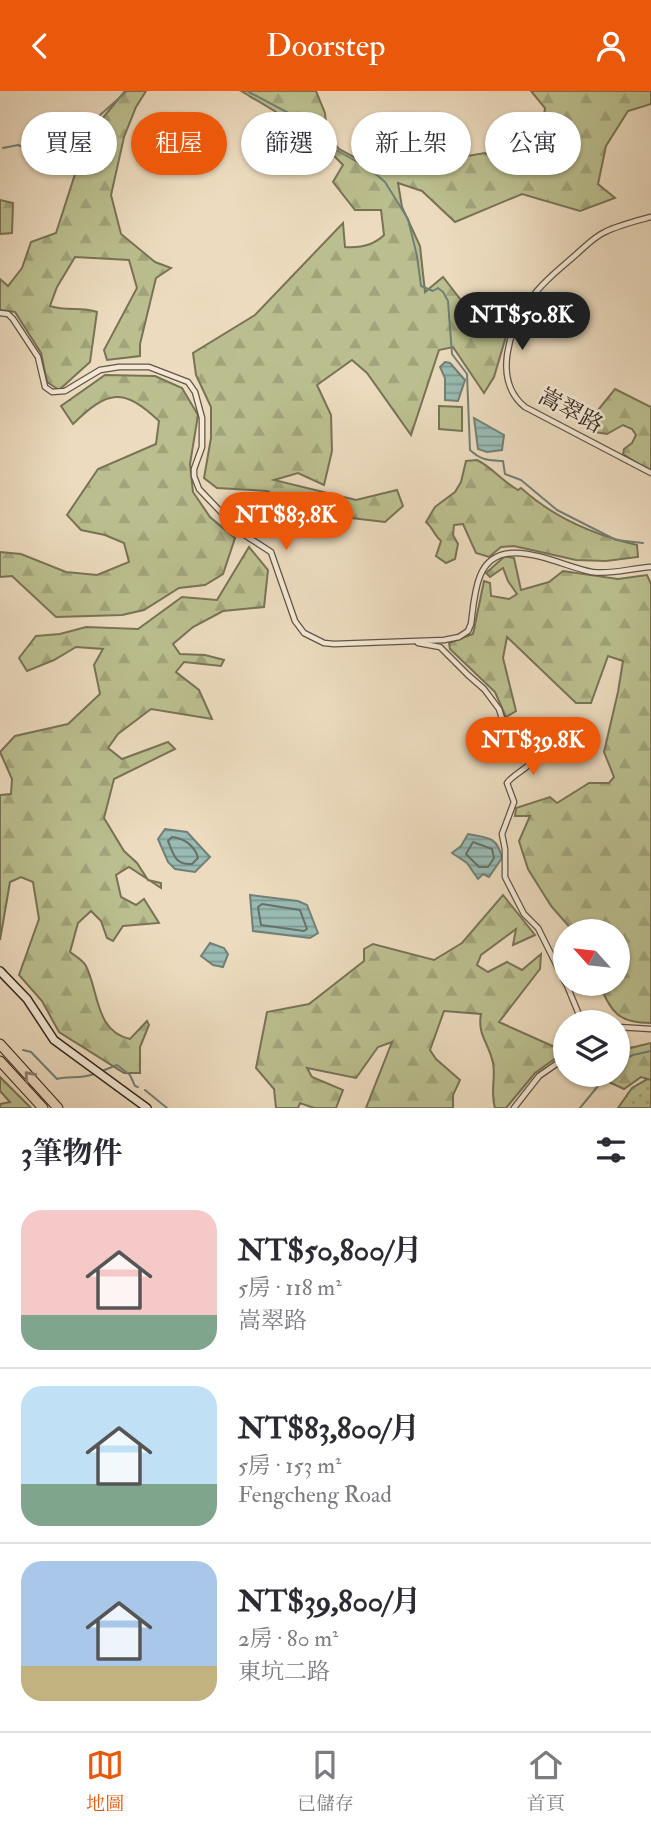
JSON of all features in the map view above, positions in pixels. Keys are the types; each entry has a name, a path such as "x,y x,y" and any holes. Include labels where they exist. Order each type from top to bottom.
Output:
{"highway":[{"path":"0,1044 58,1108"},
{"path":"0,1061 43,1108"}],"street":[{"name":"嵩翠路","path":"651,217 603,232 550,278 531,299 511,337 507,372 510,390 516,400 525,407 651,473"},
{"path":"0,313 8,314 13,319 38,357 45,387 52,392 65,391 100,370 119,367 149,367 188,382 195,392 202,418 202,447 194,469 199,489 240,532 271,552 295,621 304,633 324,643 453,639 468,631 479,577 483,570 504,554 514,551 606,573 651,567"},
{"path":"411,642 440,647 450,655 493,700 506,731 517,748 536,754 532,762 507,783 514,802 502,834 505,877 524,914 538,928 553,957"},
{"path":"0,971 27,999 54,1040 147,1108"},
{"path":"630,1028 651,1029"},
{"path":"514,1108 538,1076 553,1066"}],"green space":[{"path":"125,91 146,91 134,112 131,112 117,168 117,112 108,112"},
{"path":"241,91 316,91 325,112 275,112"},
{"path":"531,91 651,91 651,104 628,111 606,146 598,184 615,198 580,211 522,194 455,222 422,191 398,183 402,207 420,246 425,292 443,277 464,304 506,299 514,309 494,377 484,393 453,347 439,350 411,435 367,373 352,360 317,385 331,415 332,451 324,485 298,473 274,480 356,500 397,490 403,506 385,522 317,514 267,491 217,488 204,478 211,438 211,407 196,375 193,353 255,315 343,223 345,247 366,245 384,235 381,210 355,210 333,182 343,165 337,159 337,147 351,156 351,175 471,175 471,155 485,153 485,175 581,175 581,112 545,112 545,108"},
{"path":"75,175 115,175 111,195 121,234 155,262 171,268 156,278 140,344 140,356 107,360 104,350 137,288 129,260 75,257 57,287 50,306 97,312 90,362 59,390 47,382 41,353 15,312 0,310 0,279 8,286 22,268 31,242 56,233"},
{"path":"0,200 13,203 12,233 0,234"},
{"path":"105,375 155,376 182,388 198,415 190,464 193,492 210,517 235,538 223,574 205,585 179,588 144,610 122,615 56,617 12,576 0,577 0,552 21,554 66,572 97,575 129,562 124,543 105,535 81,530 67,515 98,469 156,444 159,421 135,402 125,398 106,399 96,404 73,424 61,406"},
{"path":"615,389 651,407 651,472 623,454 636,435 632,429 623,425 607,434 595,432 589,421"},
{"path":"439,406 462,407 462,431 439,429"},
{"path":"477,460 561,517 605,536 637,545 638,557 606,561 576,560 514,546 501,547 489,557 476,553 463,524 454,525 453,535 458,544 455,559 446,563 436,556 441,541 426,522 435,507 455,492 461,482 466,461"},
{"path":"249,547 268,570 264,607 223,611 193,627 173,644 180,654 205,655 224,660 221,666 184,662 176,672 199,690 212,719 151,709 118,734 108,748 122,759 168,742 175,749 114,779 104,818 124,851 137,863 147,879 129,867 116,875 121,897 136,905 144,899 159,923 123,926 113,941 107,938 101,921 91,911 78,923 70,952 86,966 100,1009 110,1028 130,1039 147,1021 149,1025 140,1047 140,1073 124,1073 59,1032 42,1001 19,975 39,919 33,882 21,877 10,882 0,940 0,795 11,794 12,779 0,752 15,736 68,724 100,694 94,665 103,649 76,647 27,671 19,658 36,636 60,634 86,627 138,629 182,597 217,600"},
{"path":"505,556 514,558 521,590 549,582 563,571 618,579 647,575 651,584 651,1023 630,1021 630,1010 613,1010 605,996 630,996 630,919 562,919 528,869 519,841 530,816 515,816 516,808 550,797 557,803 589,783 609,783 614,777 604,752 623,661 608,656 591,703 576,703 507,637 503,658 516,711 506,717 495,692 450,649 449,643 473,634 484,581 490,583 491,596 509,599 517,594 503,568 490,577 486,573"},
{"path":"503,895 535,935 513,945 516,929 481,955 477,965 488,972 507,962 522,970 541,954 540,969 499,1022 553,1046 553,1060 535,1073 506,1108 495,1108 493,1063 482,1033 481,1014 444,1011 430,1050 436,1059 460,1080 453,1095 453,1108 366,1108 392,1042 378,1047 356,1078 307,1068 312,1077 343,1090 336,1108 314,1108 300,1103 298,1108 276,1108 274,1089 256,1068 267,1012 309,1004 364,961 364,949 373,944 434,960 462,943"},
{"path":"651,1043 651,1080 641,1077 630,1085 630,1048"},
{"path":"0,1077 31,1108 0,1108 0,1104 10,1102 0,1091"},
{"path":"651,1077 651,1108 618,1108 632,1088"}],"water":[{"path":"445,362 450,363 465,380 458,401 445,400 445,378 440,367"},
{"path":"474,418 504,435 502,450 487,452 478,449"},
{"path":"165,829 187,832 210,857 195,872 175,869 168,862 158,839"},
{"path":"468,834 491,839 500,851 502,858 489,877 483,874 478,879 467,863 452,853 461,846"},
{"path":"250,895 298,901 307,905 318,933 310,938 253,931"},
{"path":"210,943 224,948 228,954 223,967 213,965 201,956"}],"waterway":[{"path":"3,148 18,145 42,154 50,154 78,145 90,124 127,91"},
{"path":"247,91 311,125 327,145 370,169 385,182 408,219 421,286 433,291 438,288 448,301 452,354 467,374 470,450 482,458 503,461 505,474 521,480 557,510 616,540 643,543"},
{"path":"23,1050 31,1052 57,1079 94,1074"},
{"path":"630,1056 651,1051"},
{"path":"102,1071 117,1065 130,1075 138,1087"},
{"path":"580,1108 597,1087"},
{"path":"145,1090 167,1108"}]}
